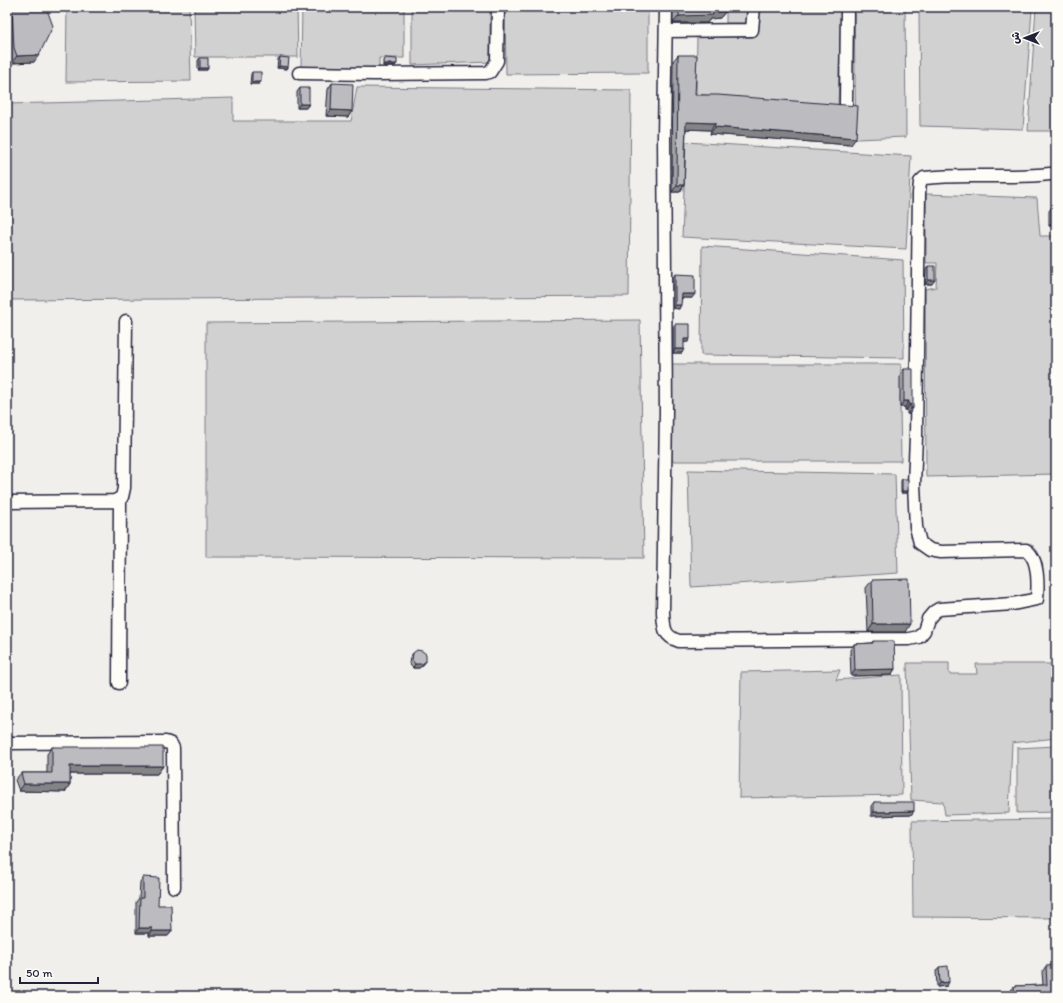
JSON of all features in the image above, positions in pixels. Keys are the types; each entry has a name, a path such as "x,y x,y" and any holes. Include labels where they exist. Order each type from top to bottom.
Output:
{"street":[{"path":"299,73 383,74 490,72 497,61 498,7"},
{"path":"666,7 664,137 666,418 663,612 664,627 672,638 679,641 908,639 919,637 924,631 928,619 939,609 1013,604 1037,599 1038,584 1036,578 1036,567 1031,553 1026,550 941,552 930,550 920,543 916,527 914,484 916,437 918,193 920,182 924,178 966,175 1026,177 1050,174"},
{"path":"666,31 752,30 754,7"},
{"path":"846,103 847,7"},
{"path":"119,683 120,499 124,488 126,321"},
{"path":"7,502 115,501 120,499"},
{"path":"7,743 166,742 171,744 173,748 174,887"}],"shaded area":[{"path":"67,7 189,7 191,81 66,82"},
{"path":"194,7 297,7 298,57 195,57"},
{"path":"302,7 404,7 404,58 379,58 379,70 301,69"},
{"path":"412,7 490,7 490,62 412,65"},
{"path":"505,7 648,7 648,73 506,74"},
{"path":"726,7 749,7 748,23 726,23"},
{"path":"759,7 841,7 838,107 696,94 697,37 753,37"},
{"path":"854,7 905,7 906,137 856,139"},
{"path":"919,7 1009,7 1010,9 1032,10 1023,129 920,126"},
{"path":"1036,7 1056,7 1056,131 1028,131"},
{"path":"357,87 631,90 629,296 7,300 7,104 233,98 233,121 351,121"},
{"path":"686,142 911,156 906,249 682,237"},
{"path":"926,194 1037,198 1040,236 1056,236 1056,474 926,477 925,289 936,287 937,263 926,263"},
{"path":"702,246 903,260 904,358 701,355"},
{"path":"640,320 644,558 206,557 206,323"},
{"path":"672,364 901,364 901,461 672,461"},
{"path":"688,470 895,474 898,573 691,587"},
{"path":"907,663 949,663 949,674 977,674 976,664 1056,664 1056,738 1012,743 1009,813 945,815 943,802 911,800"},
{"path":"840,670 836,680 901,675 902,795 739,798 741,672"},
{"path":"1056,746 1056,812 1017,813 1017,748"},
{"path":"1056,819 1056,918 913,917 912,821"}],"building":[{"path":"12,7 46,7 53,26 39,55 17,56 14,48"},
{"path":"679,7 726,7 726,11 713,11 713,15 679,16"},
{"path":"678,55 697,55 695,95 718,95 858,106 856,138 715,127 715,123 686,122 684,185 677,185"},
{"path":"280,57 289,58 288,67 279,66"},
{"path":"200,58 208,58 208,68 200,68"},
{"path":"385,58 397,59 397,64 384,64"},
{"path":"252,72 261,72 261,82 252,82"},
{"path":"332,83 353,84 352,111 331,110"},
{"path":"300,88 309,88 309,104 300,104"},
{"path":"1052,207 1056,207 1056,222 1052,222"},
{"path":"928,266 935,266 935,280 928,280"},
{"path":"675,274 695,275 695,294 682,294 681,305 675,305"},
{"path":"675,324 690,324 690,339 684,339 684,349 675,349"},
{"path":"904,369 913,369 913,408 911,408 909,401 904,401"},
{"path":"902,479 908,479 908,491 902,491"},
{"path":"909,579 910,624 873,624 872,580"},
{"path":"873,641 894,641 895,669 855,670 854,644 873,643"},
{"path":"417,650 426,654 426,661 422,664 415,664 412,660 413,653"},
{"path":"52,747 163,747 163,766 70,766 70,784 24,784 21,773 52,773"},
{"path":"874,802 914,802 914,811 874,812"},
{"path":"143,877 159,878 158,905 171,905 172,931 152,931 152,928 139,928 140,898 143,898"},
{"path":"1056,965 1056,996 1015,996 1014,986 1047,985 1046,966"},
{"path":"948,966 949,982 940,983 939,967"}]}
